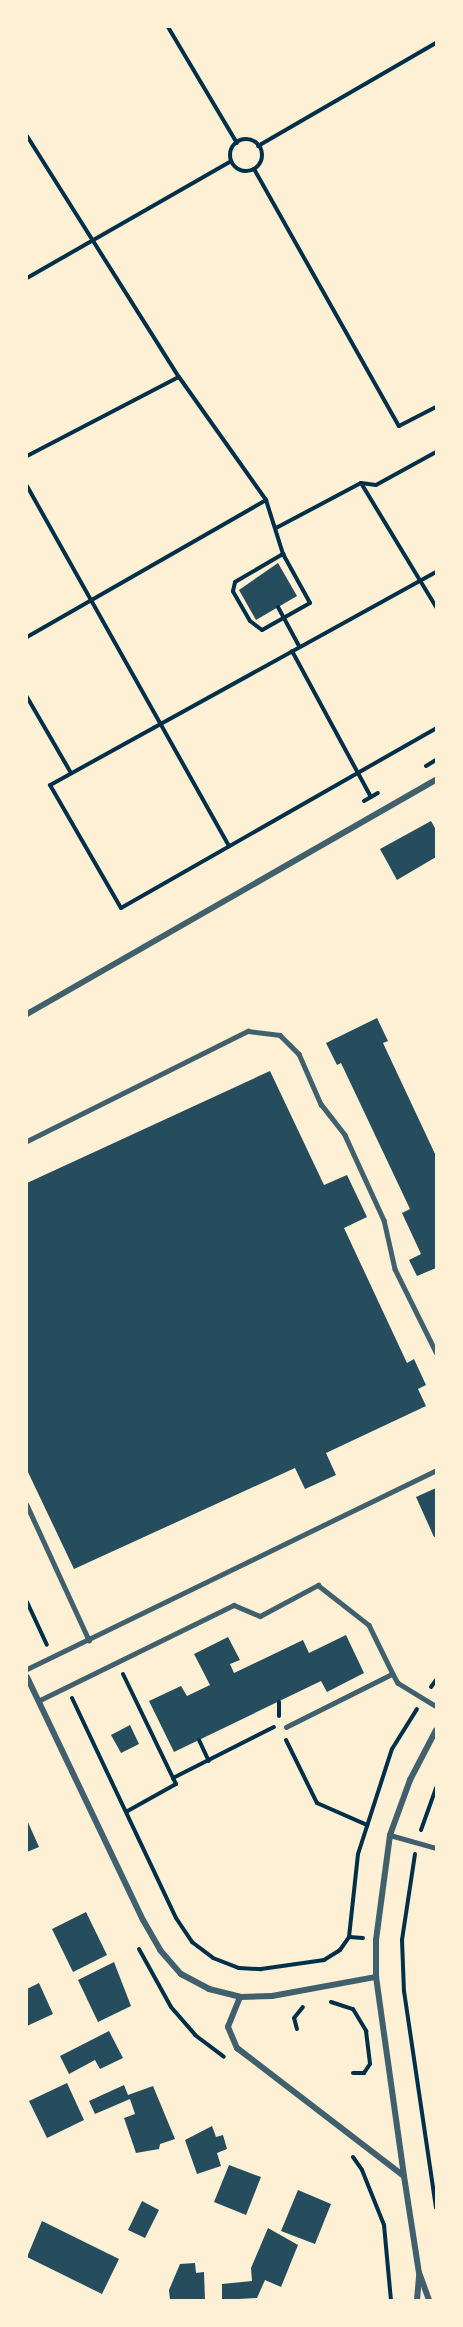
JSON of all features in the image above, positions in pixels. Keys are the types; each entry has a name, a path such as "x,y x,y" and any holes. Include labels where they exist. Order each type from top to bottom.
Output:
{"street":[{"path":"27,1014 436,780"},
{"path":"27,1677 160,1950 181,1974 209,1989 240,1997 272,1996 376,1977"},
{"path":"429,2300 419,2273 404,2176 376,1977 376,1940 390,1835 410,1780 436,1730"},
{"path":"240,1997 228,2027 237,2048 404,2176"},
{"path":"417,2300 419,2273"}],"lane":[{"path":"27,1142 248,1031 280,1035 299,1054 321,1104 345,1136 384,1220 395,1269 436,1352"},
{"path":"27,1669 436,1470"},
{"path":"27,1505 89,1640"},
{"path":"38,1701 234,1605 260,1616 318,1585 369,1625 398,1683 436,1706"},
{"path":"287,1727 393,1674"},
{"path":"390,1835 436,1848"}],"path":[{"path":"168,27 237,143"},
{"path":"258,146 436,43"},
{"path":"27,136 179,377 266,500 283,554 310,603 262,630 250,621 233,591 235,582 283,554"},
{"path":"250,140 258,146 262,156 254,169 238,170 231,161 230,152 237,143 250,140"},
{"path":"27,278 231,161"},
{"path":"254,169 399,426 436,407"},
{"path":"27,456 179,377"},
{"path":"276,528 361,483 376,485 436,452"},
{"path":"361,483 436,607"},
{"path":"27,486 229,846"},
{"path":"27,637 266,500"},
{"path":"436,572 50,785 121,908 436,728"},
{"path":"278,607 299,646"},
{"path":"292,651 371,797"},
{"path":"27,697 71,773"},
{"path":"27,1602 53,1657"},
{"path":"118,1663 176,1784 126,1812"},
{"path":"67,1688 176,1918 192,1942 213,1958 239,1968 324,1960 340,1950 349,1937 358,1854 392,1749 436,1680"},
{"path":"279,1701 278,1725 317,1803 367,1825"},
{"path":"173,1778 278,1725"},
{"path":"199,1740 209,1761"},
{"path":"436,1788 417,1844 405,1904 404,1981 436,2208"},
{"path":"320,2004 341,2003 361,2019 370,2064 364,2073 352,2073"},
{"path":"297,2029 294,2018 299,2008 309,2006"},
{"path":"391,2300 392,2277"}],"building":[{"path":"278,563 297,596 256,620 239,590"},
{"path":"431,821 436,830 436,857 397,880 380,849"},
{"path":"377,1018 388,1041 383,1043 436,1156 436,1268 417,1276 409,1260 421,1254 402,1213 410,1209 341,1063 337,1065 326,1043"},
{"path":"270,1071 324,1185 347,1175 367,1217 344,1228 407,1363 414,1359 426,1385 418,1389 426,1406 326,1453 336,1475 305,1489 295,1468 74,1569 27,1470 27,1183"},
{"path":"436,1488 436,1536 434,1537 416,1497"},
{"path":"346,1635 364,1673 327,1692 321,1681 174,1752 149,1701 181,1686 187,1696 210,1685 194,1654 228,1637 240,1660 230,1664 234,1673 303,1640 309,1653"},
{"path":"130,1725 139,1744 121,1753 111,1735"},
{"path":"27,1820 39,1847 27,1852"},
{"path":"86,1912 107,1955 73,1972 52,1929"},
{"path":"114,1962 131,2006 98,2022 78,1980"},
{"path":"39,1983 53,2014 27,2026 27,1989"},
{"path":"109,2031 123,2058 100,2069 95,2060 69,2074 60,2056"},
{"path":"67,2083 84,2120 47,2138 29,2101"},
{"path":"124,2085 128,2095 153,2086 175,2139 160,2144 159,2149 136,2153 124,2118 135,2114 130,2099 95,2114 89,2101"},
{"path":"212,2126 216,2137 223,2135 227,2149 217,2153 221,2166 197,2174 185,2140"},
{"path":"229,2165 261,2177 246,2215 214,2202"},
{"path":"298,2190 331,2204 315,2244 281,2231"},
{"path":"142,2201 159,2210 145,2238 128,2230"},
{"path":"42,2221 119,2259 102,2294 27,2257"},
{"path":"268,2228 298,2245 281,2287 265,2280 257,2298 222,2300 222,2284 252,2281 251,2268"},
{"path":"195,2263 196,2273 204,2272 205,2300 170,2300 169,2290 180,2264"}]}
